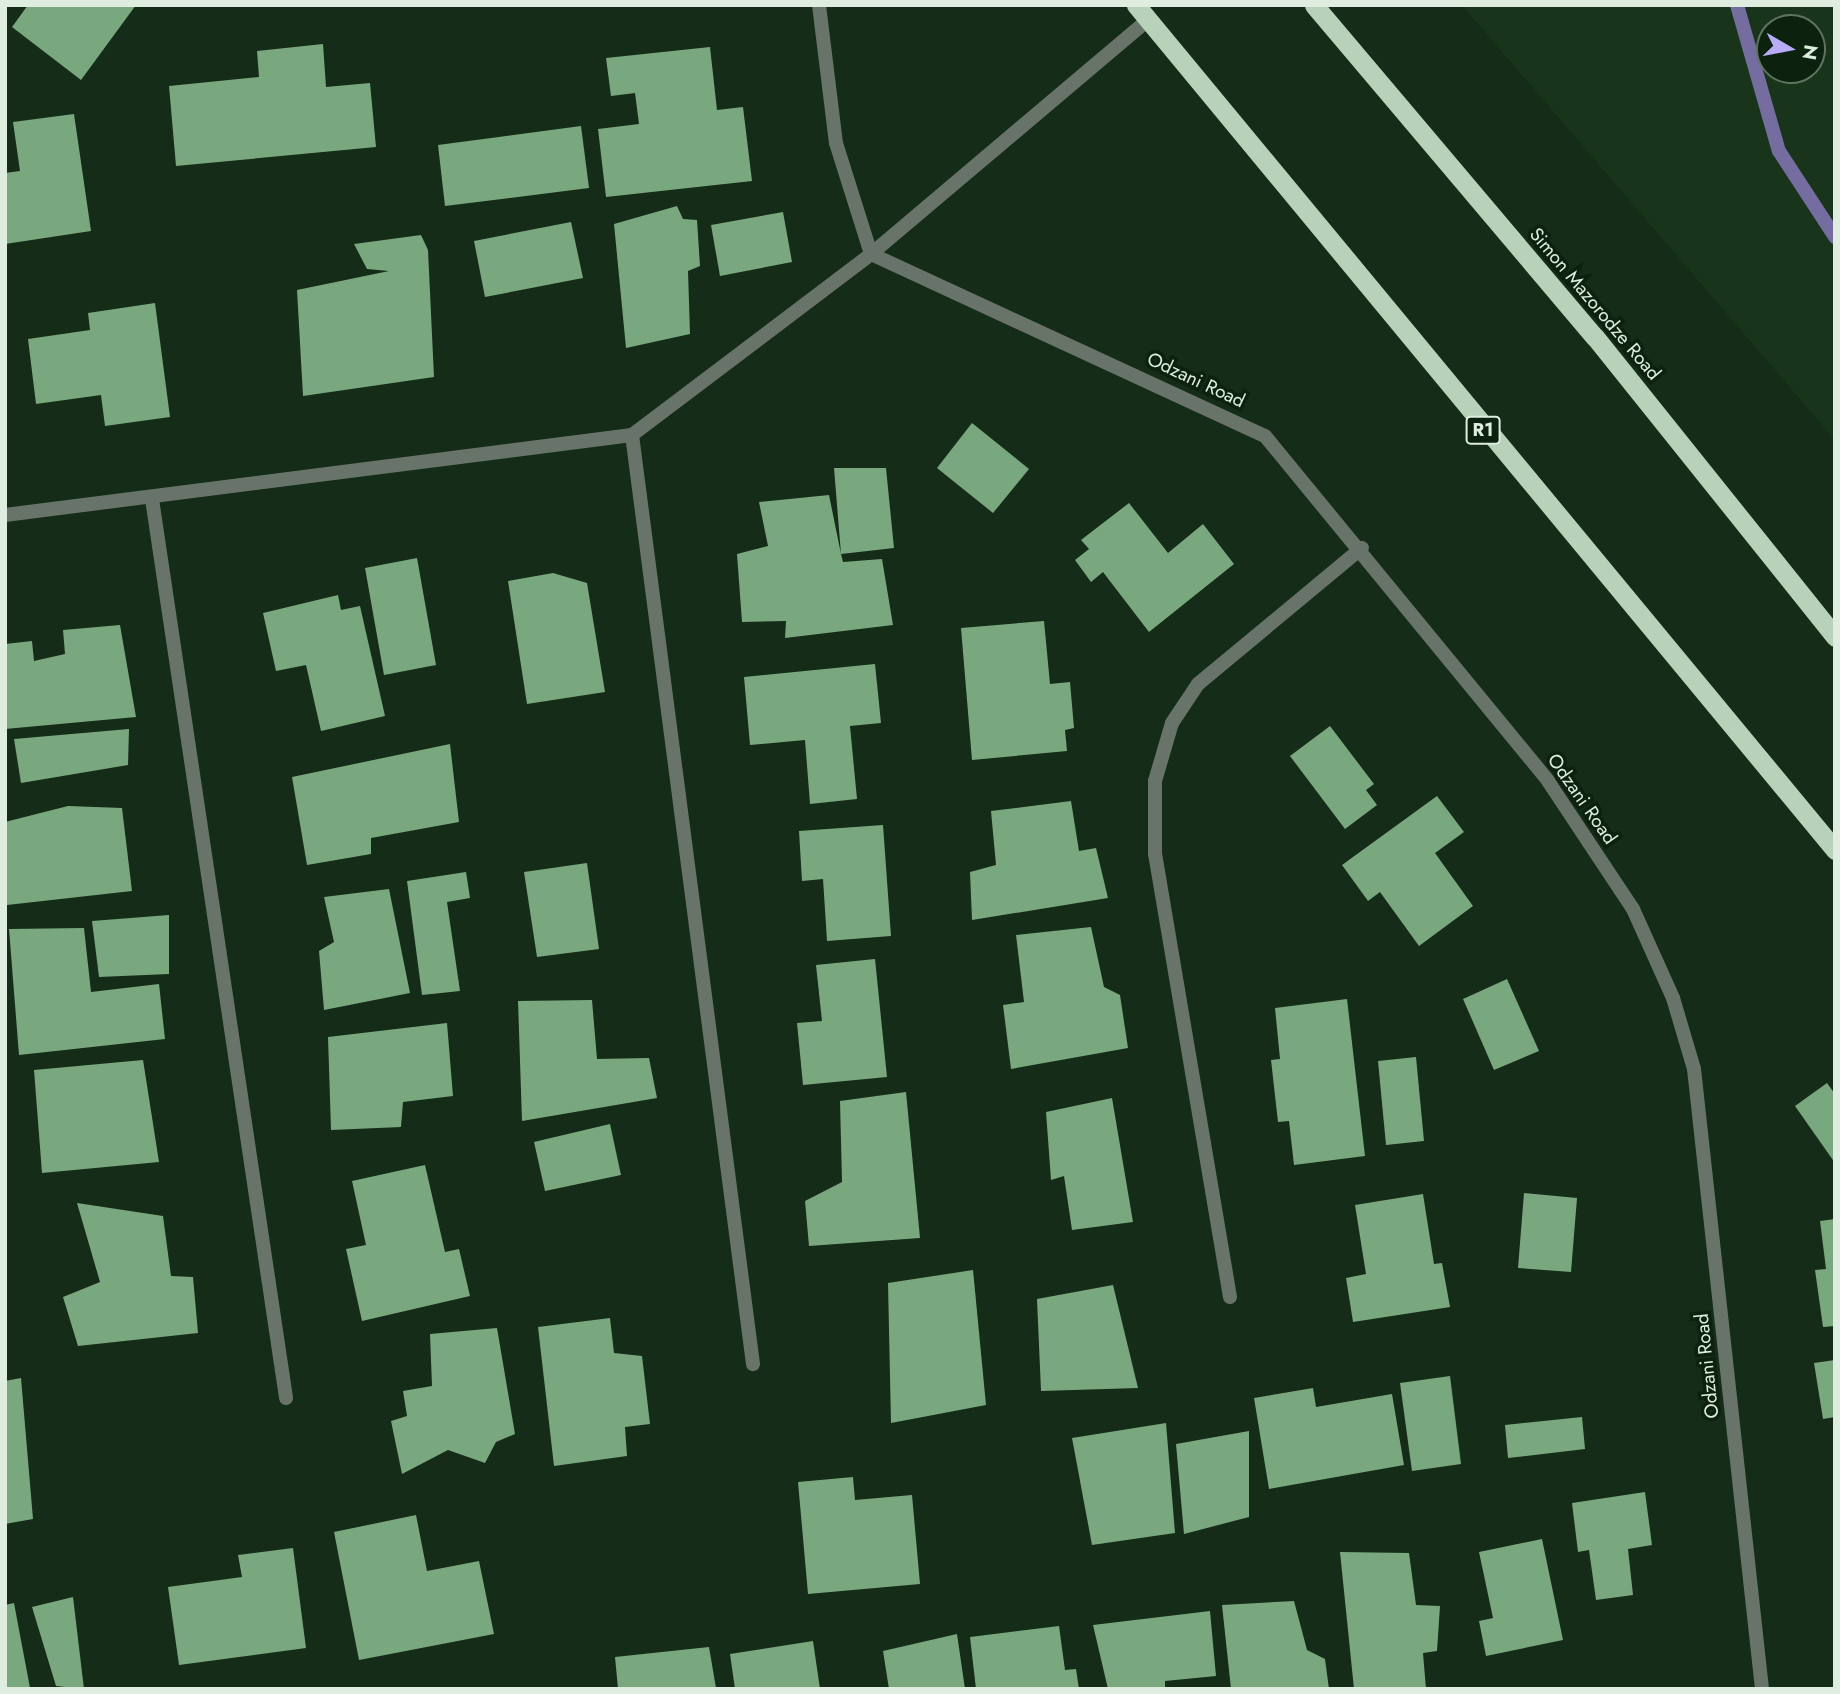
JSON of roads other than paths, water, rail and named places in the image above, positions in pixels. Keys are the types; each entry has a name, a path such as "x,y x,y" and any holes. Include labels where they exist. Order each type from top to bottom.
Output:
{"highway":[{"name":"Simon Mazorodze Road","path":"1314,5 1595,337 1835,637"},
{"name":"R1","path":"1142,12 1835,850"}],"street":[{"path":"819,5 836,143 871,254"},
{"path":"5,515 152,499 632,435 871,254 1142,12"},
{"name":"Odzani Road","path":"871,254 1265,436 1363,548 1548,781 1633,909 1673,998 1694,1069 1762,1689"},
{"path":"632,435 753,1364"},
{"path":"152,499 286,1398"},
{"path":"1230,1297 1155,854 1155,781 1172,723 1198,684 1363,548"}],"waterway":[{"path":"1737,5 1779,151 1835,237"}]}
